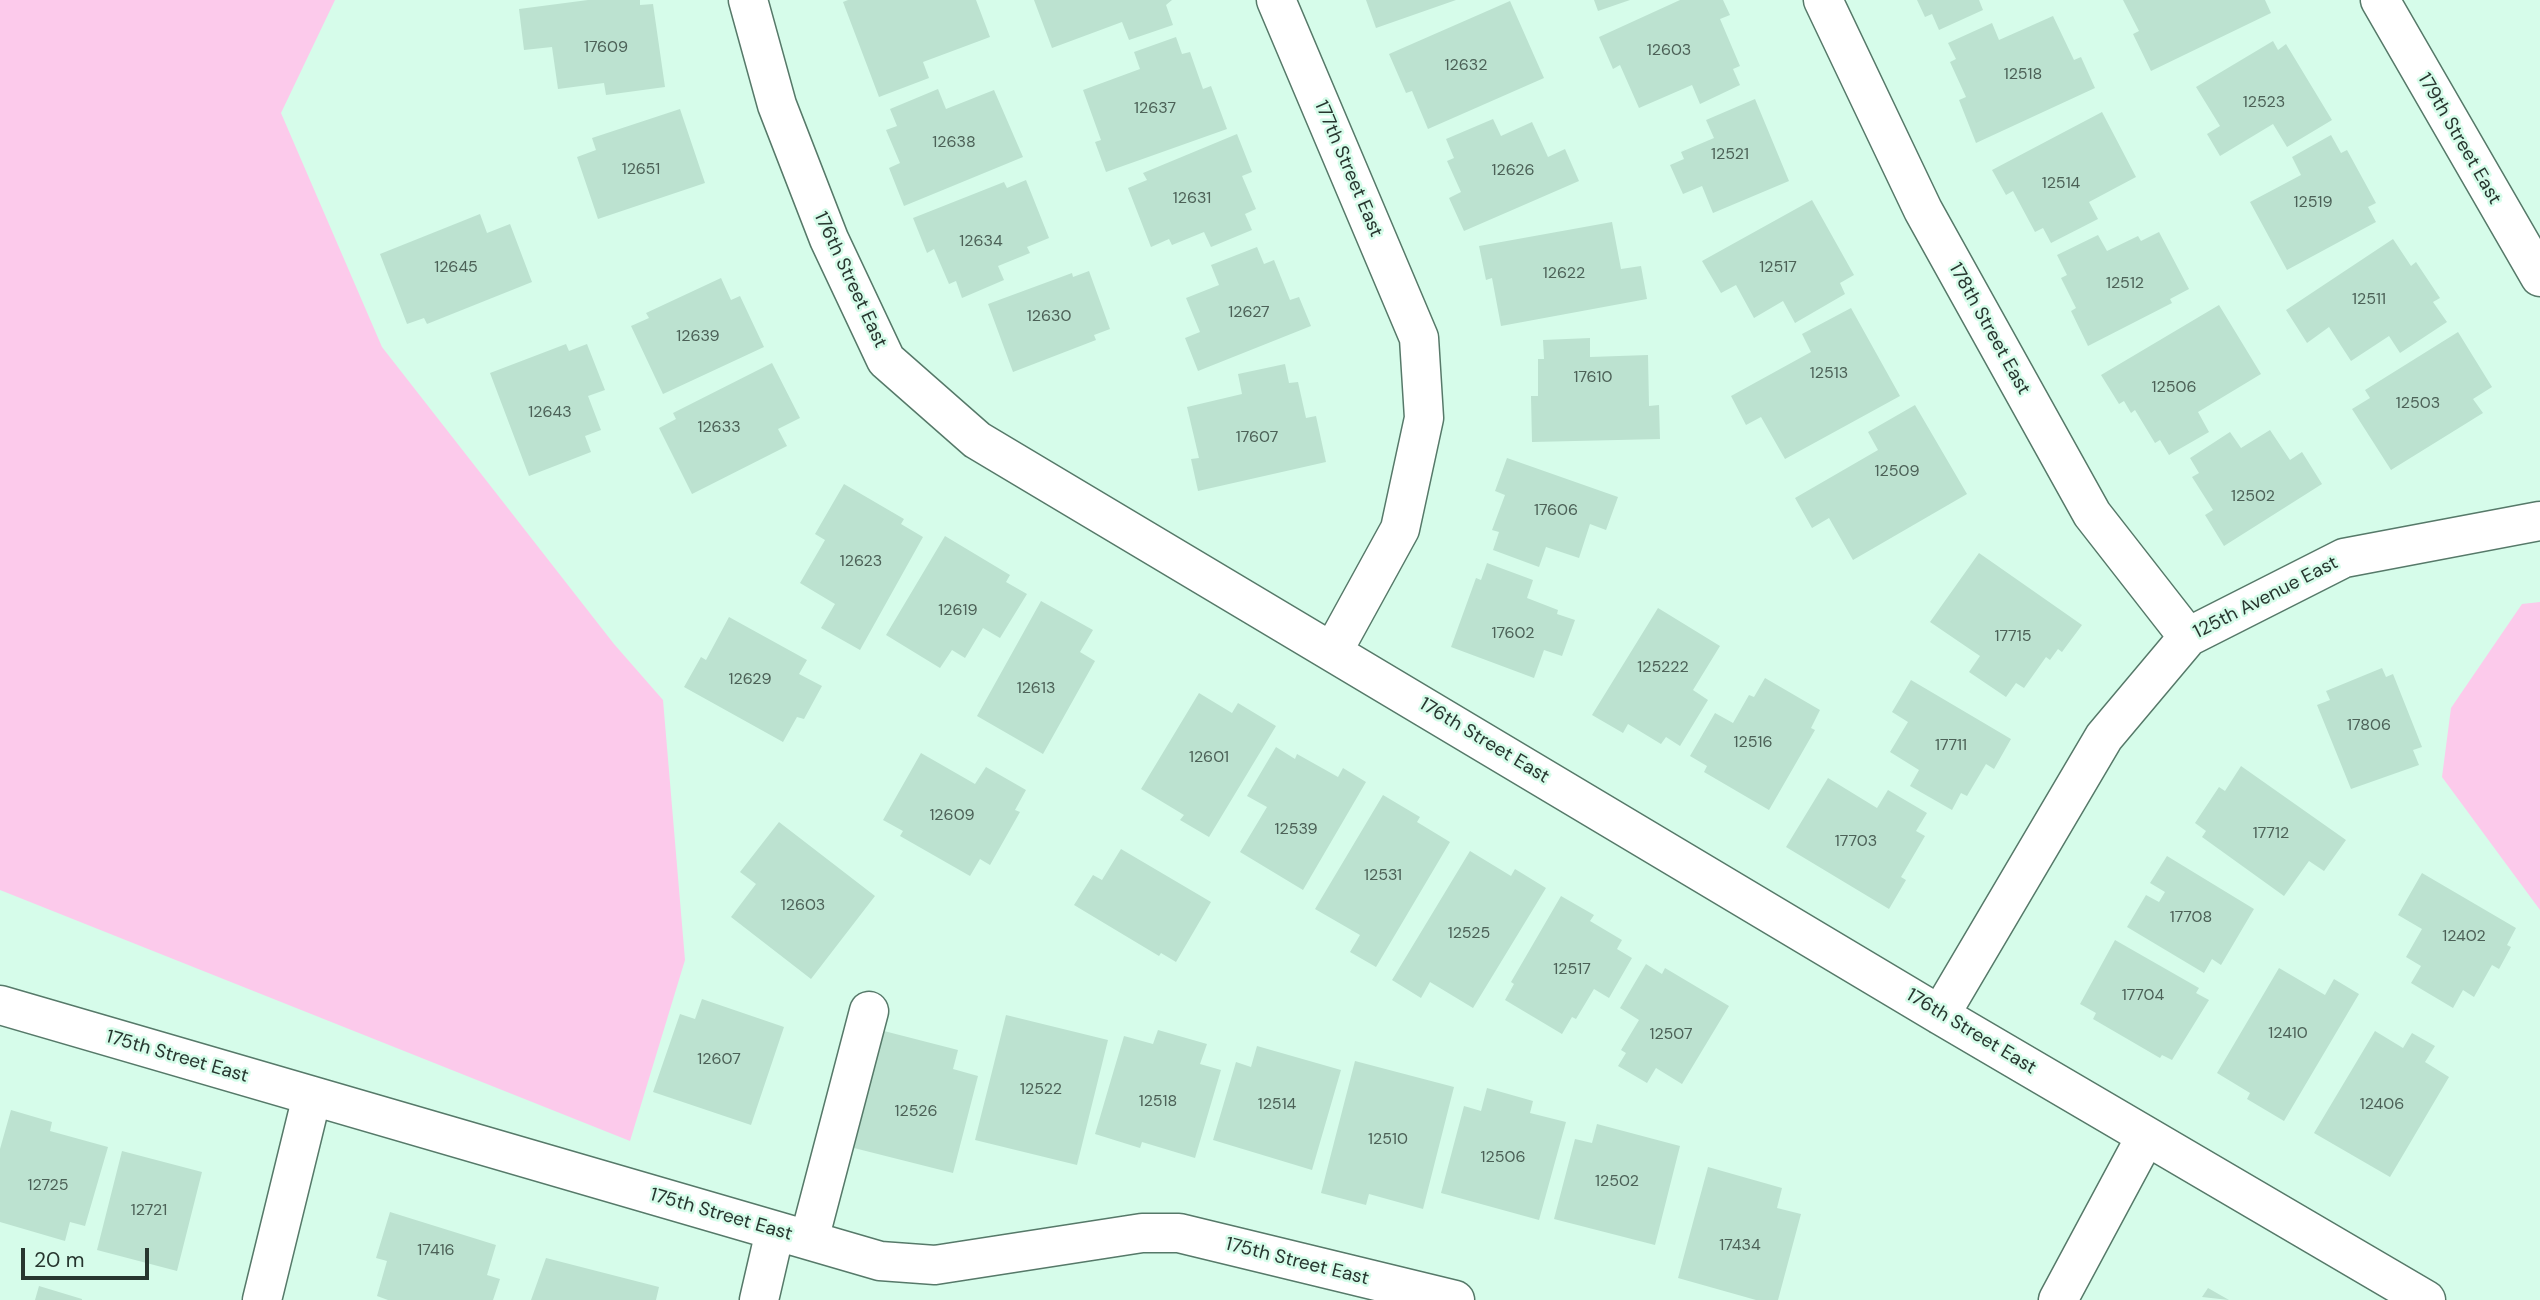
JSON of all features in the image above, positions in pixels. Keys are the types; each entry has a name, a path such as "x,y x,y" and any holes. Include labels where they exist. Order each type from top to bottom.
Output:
{"street":[{"name":"177th Street East","path":"1276,0 1419,338 1424,418 1400,529 1333,651"},
{"name":"178th Street East","path":"1823,0 1923,210 2092,514 2189,637"},
{"name":"179th Street East","path":"2380,0 2540,277"},
{"name":"176th Street East","path":"748,1 777,105 829,239 886,360 977,440 1940,1015 2426,1300"},
{"name":"125th Avenue East","path":"1940,1015 2104,737 2189,637 2344,558 2540,521"},
{"name":"175th Street East","path":"0,1005 880,1261 934,1265 1142,1233 1179,1233 1455,1300"},
{"path":"759,1300 792,1235 869,1011"},
{"path":"262,1300 312,1096"},
{"path":"2058,1300 2146,1136"}],"shaded area":[{"path":"0,0 335,0 281,113 382,347 614,644 663,700 685,960 630,1141 0,890"},
{"path":"2540,602 2540,910 2442,777 2451,708 2522,604"}],"building":[{"path":"588,0 640,0 640,5 653,4 665,87 606,95 604,83 558,89 552,47 524,50 519,9"},
{"path":"976,0 990,37 923,62 929,78 879,97 843,2"},
{"path":"1034,0 1172,0 1166,5 1173,25 1129,40 1122,22 1052,48"},
{"path":"1366,0 1456,0 1376,28"},
{"path":"1594,0 1630,0 1598,11"},
{"path":"1680,0 1723,0 1730,15 1720,19 1740,66 1733,69 1740,85 1700,104 1692,85 1639,108 1620,65 1613,69 1599,37"},
{"path":"1917,0 1979,0 1983,10 1939,30 1932,14 1925,17"},
{"path":"2123,0 2265,0 2271,13 2151,71 2133,34 2139,31"},
{"path":"1510,1 1544,78 1428,129 1412,91 1406,93 1389,54"},
{"path":"2053,16 2074,60 2081,57 2095,88 1976,143 1959,100 1966,97 1950,62 1956,59 1948,43 1992,23 1999,40"},
{"path":"1176,37 1182,54 1190,52 1203,89 1211,86 1227,129 1106,172 1095,142 1101,140 1083,90 1140,69 1134,52"},
{"path":"2273,41 2278,50 2286,44 2332,120 2287,147 2273,124 2220,156 2207,134 2220,126 2196,87"},
{"path":"938,89 946,109 994,90 1023,157 904,206 889,168 900,163 886,130 897,126 890,109"},
{"path":"1755,99 1789,181 1713,213 1702,186 1683,194 1670,165 1684,159 1681,152 1714,138 1706,120"},
{"path":"680,109 705,183 598,219 577,157 596,150 592,138"},
{"path":"2102,112 2136,177 2089,202 2098,219 2051,243 2043,228 2035,232 2013,191 2006,195 1992,170"},
{"path":"1493,119 1501,136 1532,122 1548,157 1565,149 1579,181 1464,231 1449,198 1461,192 1447,161 1454,158 1446,139"},
{"path":"1237,134 1252,172 1242,176 1256,209 1245,214 1252,230 1211,247 1204,232 1172,245 1169,239 1151,247 1128,188 1147,180 1143,173"},
{"path":"2331,135 2341,153 2347,150 2376,203 2368,207 2376,222 2287,270 2250,202 2301,175 2292,157"},
{"path":"1026,180 1049,238 1027,247 1030,253 998,266 1004,280 962,298 956,281 949,284 934,249 927,253 913,218 1004,182 1007,188"},
{"path":"1812,200 1854,275 1840,283 1845,294 1795,323 1783,301 1754,318 1736,285 1721,293 1702,261"},
{"path":"480,214 487,233 510,224 532,282 427,324 424,318 407,324 380,254"},
{"path":"1612,222 1621,269 1641,266 1647,299 1501,326 1492,278 1486,280 1479,246"},
{"path":"2159,232 2189,289 2170,299 2172,303 2088,346 2071,311 2076,308 2061,278 2067,275 2057,255 2098,235 2107,251 2138,236 2141,241"},
{"path":"2393,239 2411,266 2416,262 2440,298 2433,302 2447,322 2400,353 2389,336 2351,361 2329,327 2307,343 2286,310"},
{"path":"1257,247 1264,264 1274,260 1290,300 1299,297 1311,326 1198,371 1185,338 1200,332 1186,298 1219,285 1211,265"},
{"path":"1089,271 1110,329 1094,335 1096,340 1013,372 988,304 1072,273 1073,277"},
{"path":"721,278 731,300 740,296 764,347 663,394 631,326 649,318 646,313"},
{"path":"2219,305 2261,374 2198,412 2209,432 2169,455 2160,440 2155,443 2135,410 2131,413 2124,401 2119,404 2101,375"},
{"path":"1851,308 1900,396 1785,459 1761,417 1746,425 1731,396 1811,352 1802,334"},
{"path":"2458,332 2492,387 2473,399 2483,413 2391,470 2352,409 2370,398 2365,390"},
{"path":"1590,338 1590,357 1648,355 1649,406 1659,405 1660,439 1532,442 1531,396 1538,396 1538,359 1544,359 1543,340"},
{"path":"566,344 569,351 587,344 605,390 588,396 601,430 585,436 591,452 529,476 490,373"},
{"path":"772,363 800,418 778,429 787,446 692,494 659,428 676,419 673,413"},
{"path":"1285,364 1289,383 1298,382 1306,418 1316,416 1326,462 1198,491 1191,459 1199,458 1187,407 1242,394 1238,374"},
{"path":"1915,405 1967,494 1853,560 1829,518 1812,528 1795,498 1878,450 1868,432"},
{"path":"2270,430 2290,460 2302,452 2322,484 2224,546 2205,515 2213,510 2192,477 2199,473 2190,458 2230,432 2241,448"},
{"path":"1507,458 1618,497 1606,530 1590,524 1579,558 1546,547 1539,567 1493,550 1499,532 1492,530 1505,495 1495,491"},
{"path":"844,484 904,519 901,524 923,537 860,650 821,628 835,604 800,583 825,540 815,534"},
{"path":"945,536 1010,575 1006,582 1027,594 1000,638 983,628 965,658 952,650 940,668 886,635"},
{"path":"1979,553 2082,625 2062,652 2058,649 2050,660 2046,657 2024,688 2016,683 2006,697 1969,672 1980,656 1930,622"},
{"path":"1487,563 1533,580 1527,598 1575,620 1562,656 1544,650 1534,678 1451,647 1476,578 1481,580"},
{"path":"1041,601 1093,630 1080,652 1095,661 1043,754 977,716"},
{"path":"1658,608 1720,646 1693,690 1708,700 1680,746 1666,737 1661,744 1628,724 1623,733 1592,715"},
{"path":"729,617 807,660 799,674 822,686 804,719 797,717 783,742 684,687 701,657 706,660"},
{"path":"2382,668 2386,677 2393,674 2422,747 2413,750 2419,765 2351,789 2317,705 2330,700 2326,691"},
{"path":"1765,678 1820,710 1811,728 1815,730 1769,810 1704,772 1707,766 1690,756 1715,713 1733,723 1749,695 1754,697"},
{"path":"1911,680 2011,739 1994,769 1986,764 1967,796 1961,793 1952,810 1910,786 1919,770 1890,752 1908,722 1892,712"},
{"path":"1199,693 1232,713 1238,703 1276,726 1209,837 1180,820 1184,815 1141,789"},
{"path":"1276,747 1295,759 1297,754 1338,777 1343,768 1366,782 1303,890 1240,852 1267,807 1247,796"},
{"path":"921,753 975,784 986,767 1026,790 1015,810 1020,812 990,865 980,859 970,876 900,836 903,831 883,820"},
{"path":"2241,766 2346,840 2324,871 2309,861 2284,896 2202,837 2206,831 2195,823 2219,787 2225,791"},
{"path":"1828,778 1877,808 1888,790 1927,813 1916,831 1925,836 1901,877 1906,880 1889,909 1786,847"},
{"path":"1383,795 1420,817 1417,822 1450,842 1376,967 1350,952 1360,935 1315,909"},
{"path":"779,822 875,896 811,979 731,917 756,884 740,872"},
{"path":"1121,849 1211,902 1176,962 1161,953 1159,956 1074,905 1093,875 1102,880"},
{"path":"1470,851 1511,876 1515,869 1546,888 1473,1008 1430,982 1421,998 1392,980"},
{"path":"2167,856 2254,909 2221,965 2212,959 2204,973 2127,927 2146,895 2159,902 2165,892 2150,883"},
{"path":"2422,873 2516,928 2507,945 2511,947 2499,969 2492,965 2474,997 2463,990 2453,1008 2411,983 2421,966 2406,957 2422,929 2398,915"},
{"path":"1561,896 1594,915 1590,921 1622,940 1617,949 1632,958 1609,998 1594,989 1576,1019 1572,1017 1562,1034 1505,1000 1514,984 1511,982"},
{"path":"2115,940 2199,988 2196,993 2209,1000 2172,1060 2162,1055 2160,1058 2093,1019 2096,1013 2080,1004"},
{"path":"1646,964 1662,974 1665,968 1729,1006 1682,1084 1656,1068 1647,1083 1618,1066 1626,1053 1621,1050 1639,1020 1620,1008"},
{"path":"2279,968 2325,995 2334,979 2359,994 2284,1121 2247,1099 2250,1093 2217,1073"},
{"path":"702,999 784,1027 751,1125 653,1092 680,1014 695,1019"},
{"path":"1006,1015 1108,1040 1077,1165 975,1140"},
{"path":"1158,1030 1207,1044 1200,1064 1221,1070 1195,1158 1142,1142 1140,1148 1095,1134 1124,1036 1153,1044"},
{"path":"884,1031 958,1050 953,1069 978,1076 953,1173 854,1148"},
{"path":"2375,1031 2403,1048 2412,1033 2435,1046 2425,1062 2449,1077 2390,1177 2314,1133"},
{"path":"1257,1046 1341,1070 1312,1170 1213,1140 1236,1062 1251,1067"},
{"path":"1355,1061 1454,1087 1423,1209 1369,1194 1366,1205 1321,1193"},
{"path":"1487,1088 1533,1101 1530,1113 1566,1122 1539,1220 1441,1193 1464,1106 1481,1111"},
{"path":"11,1110 52,1122 50,1131 108,1147 85,1226 70,1222 65,1241 0,1222 0,1149"},
{"path":"1597,1124 1680,1146 1655,1245 1554,1219 1575,1139 1592,1143"},
{"path":"122,1151 202,1172 177,1271 97,1250"},
{"path":"1708,1167 1782,1188 1777,1208 1801,1214 1778,1300 1756,1300 1678,1278"},
{"path":"390,1212 496,1245 487,1275 500,1279 493,1300 388,1300 377,1296 387,1261 376,1258"},
{"path":"546,1258 659,1287 656,1300 531,1300"},
{"path":"39,1286 82,1299 82,1300 35,1300"},
{"path":"2208,1288 2229,1300 2202,1297"}]}
